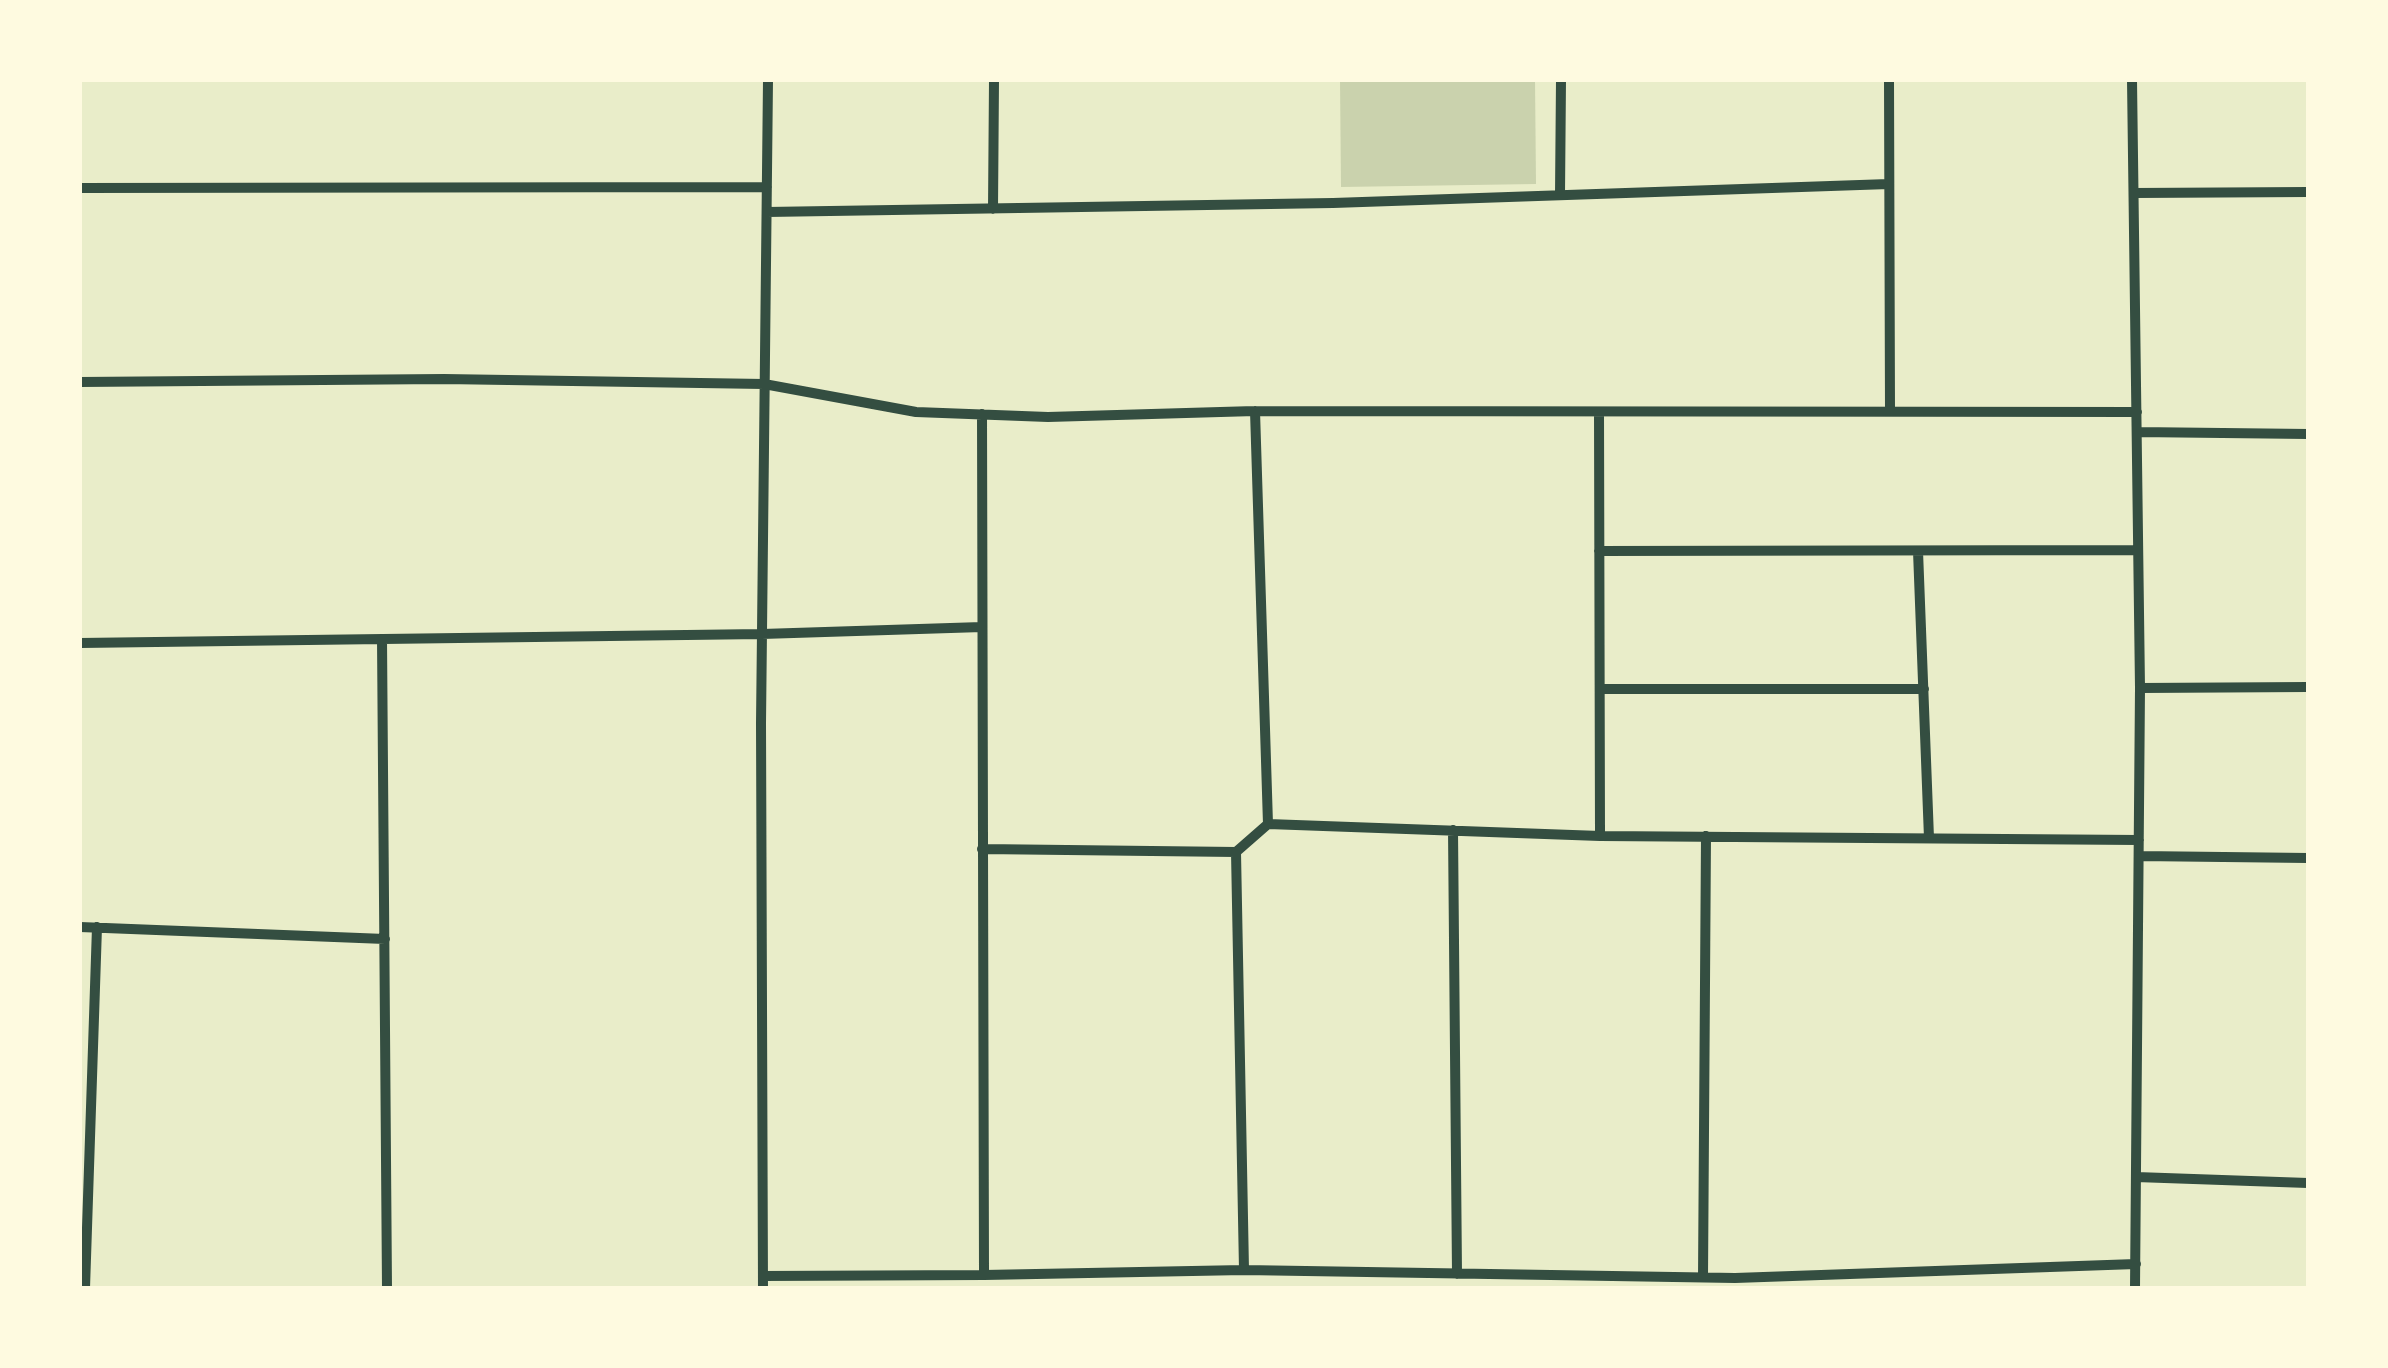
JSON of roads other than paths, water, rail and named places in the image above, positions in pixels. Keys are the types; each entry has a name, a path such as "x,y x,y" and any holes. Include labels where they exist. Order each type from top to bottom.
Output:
{"street":[{"path":"768,80 762,634 763,1282 1244,1270 1457,1274 1596,1282 2136,1264"},
{"path":"993,208 994,80"},
{"path":"1560,80 1560,194"},
{"path":"1890,80 1890,411"},
{"path":"2132,80 2140,688 2135,1288"},
{"path":"766,212 1333,204 1889,184"},
{"path":"80,188 766,188"},
{"path":"2134,193 2308,192"},
{"path":"80,382 444,378 764,384 916,412 982,414 2136,412"},
{"path":"1255,411 1268,824"},
{"path":"1599,412 1600,836"},
{"path":"982,414 984,1275"},
{"path":"2137,432 2308,434"},
{"path":"1918,550 1930,838"},
{"path":"1599,551 2138,550"},
{"path":"80,643 762,634 982,627"},
{"path":"382,639 387,1288"},
{"path":"2140,688 2308,686"},
{"path":"1600,689 1924,689"},
{"path":"982,849 1236,852 1268,824 1600,836 2139,840"},
{"path":"1453,830 1457,1274"},
{"path":"1703,1278 1706,836"},
{"path":"1236,852 1244,1270"},
{"path":"2139,856 2308,858"},
{"path":"80,927 384,939"},
{"path":"85,1288 97,927"},
{"path":"2136,1177 2308,1183"},
{"path":"1337,1272 1337,1288"}]}
